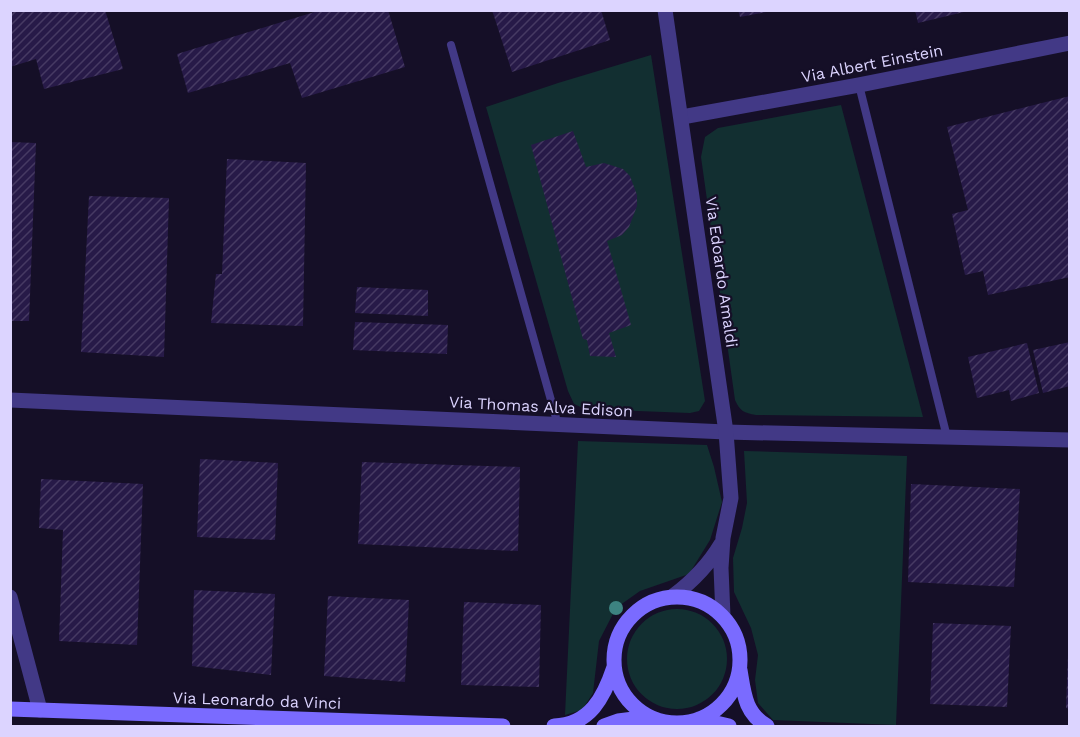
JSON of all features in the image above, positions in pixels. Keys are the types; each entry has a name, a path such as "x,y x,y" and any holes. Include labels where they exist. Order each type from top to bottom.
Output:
{"main road":[{"path":"554,726 576,722 590,714 601,699 614,667 616,641 628,619 648,603 673,596 695,599 714,608 731,627 740,654 746,702 750,712 767,726"},
{"path":"614,667 622,692 630,702 651,717"},
{"path":"604,726 618,721 651,717 675,723 699,719 717,708 730,693 740,668"},
{"name":"Via Leonardo da Vinci","path":"10,709 503,726"},
{"path":"699,719 729,726"}],"street":[{"name":"Via Edoardo Amaldi","path":"665,10 726,432 731,498 723,538"},
{"name":"Via Albert Einstein","path":"682,117 1070,43"},
{"name":"Via Thomas Alva Edison","path":"10,400 726,432 1070,440"},
{"path":"673,596 694,580 706,567 723,538"},
{"path":"723,538 721,587 723,616"},
{"path":"10,597 40,710"}],"lane":[{"path":"451,45 558,425"},
{"path":"859,85 947,437"}],"green space":[{"path":"651,55 705,401 699,411 690,413 585,409 574,404 568,391 486,107"},
{"path":"841,105 923,417 756,415 743,411 735,400 701,157 705,137 718,128"},
{"path":"578,441 707,445 722,502 710,540 689,574 640,591 616,608 599,641 593,693 582,710 565,715"},
{"path":"744,451 907,456 896,725 773,720 758,703 755,680 758,655 751,628 734,592 733,558 747,503"},
{"path":"677,609 696,612 713,623 724,640 727,659 724,678 713,695 696,706 677,709 658,706 641,695 630,678 627,659 630,640 641,623 658,612"}],"building":[{"path":"10,10 105,10 123,69 44,89 36,59 10,67"},
{"path":"321,10 388,10 405,67 302,98 290,63 188,93 177,54"},
{"path":"492,10 601,10 610,40 512,72"},
{"path":"738,10 766,10 766,12 740,17"},
{"path":"915,10 968,10 968,11 918,23"},
{"path":"1070,96 1070,277 988,295 983,271 965,275 952,214 968,210 947,127"},
{"path":"573,131 586,167 604,163 623,169 630,176 637,195 637,206 629,227 622,235 607,241 631,325 609,333 616,357 590,356 587,340 583,339 531,145"},
{"path":"10,142 36,143 29,321 10,321"},
{"path":"227,159 306,163 303,326 211,323 216,274 222,274"},
{"path":"89,196 169,198 164,357 81,352"},
{"path":"357,287 428,290 428,316 355,313"},
{"path":"355,322 448,325 447,354 353,350"},
{"path":"1070,342 1070,386 1043,393 1033,350"},
{"path":"1027,343 1039,393 1011,401 1009,390 977,398 968,357"},
{"path":"200,459 278,463 275,540 197,537"},
{"path":"362,462 520,467 518,551 358,544"},
{"path":"41,479 143,484 137,645 59,641 63,530 39,528"},
{"path":"911,484 1020,489 1014,587 908,582"},
{"path":"194,590 275,594 271,675 192,666"},
{"path":"328,596 409,600 405,682 324,676"},
{"path":"464,602 541,605 539,687 461,685"},
{"path":"933,623 1011,626 1007,707 930,704"},
{"path":"1068,655 1070,655 1070,709 1066,708"}]}
